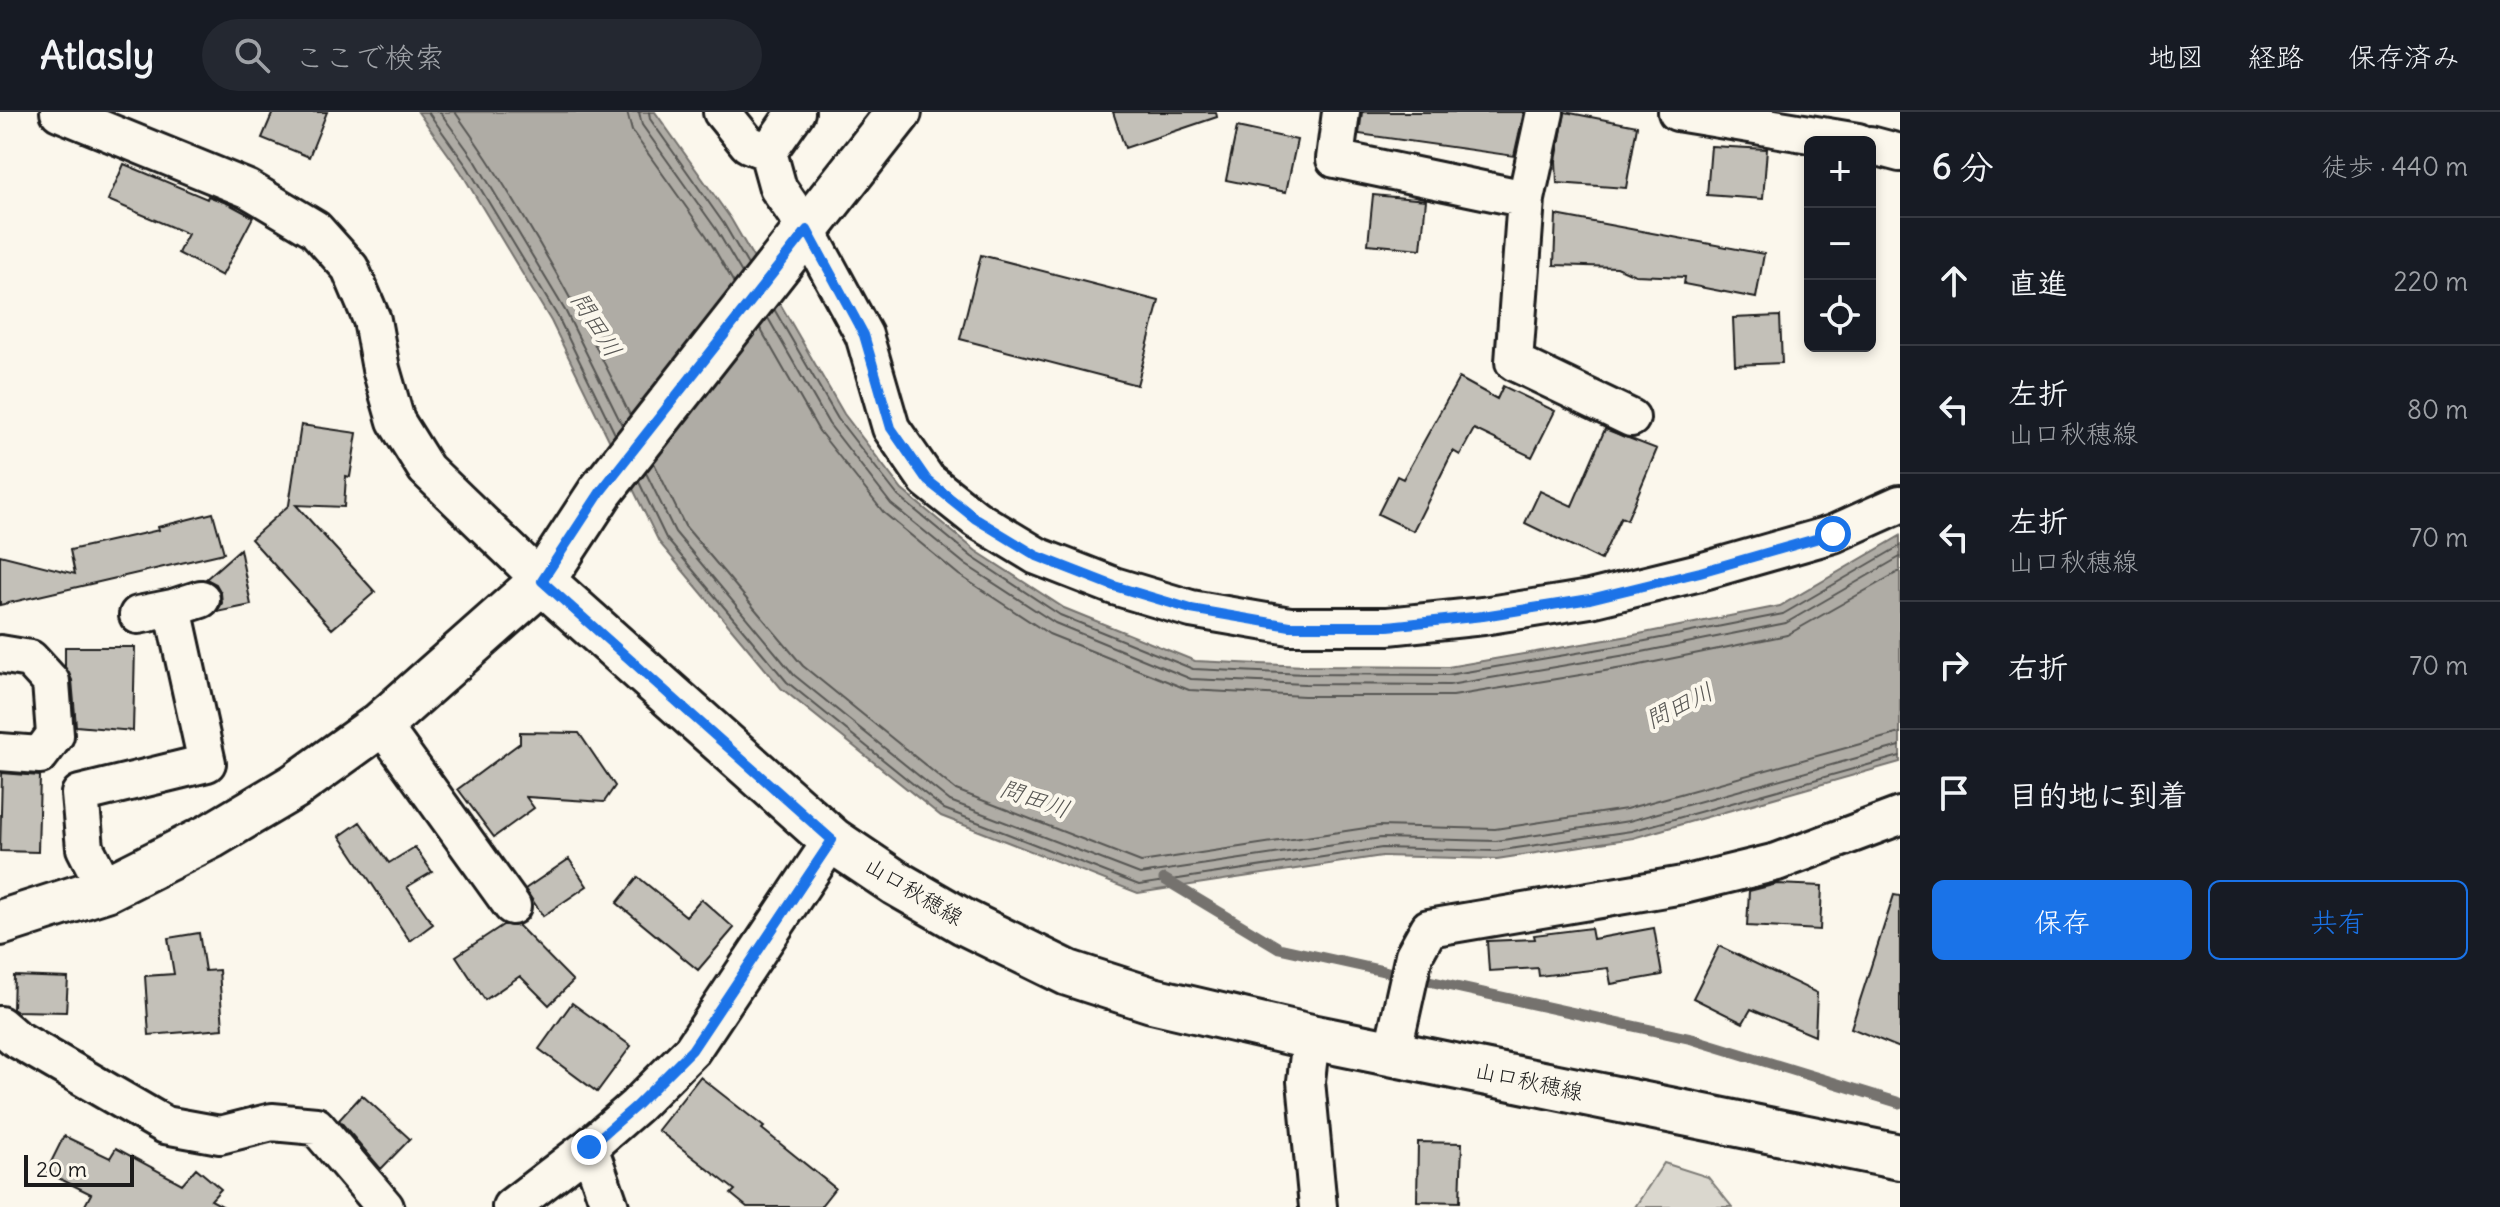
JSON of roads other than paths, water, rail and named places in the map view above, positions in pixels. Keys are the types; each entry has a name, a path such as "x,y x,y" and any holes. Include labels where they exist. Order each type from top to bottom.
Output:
{"main road":[{"path":"0,923 106,889 211,836 283,793 381,724 542,581 601,491 899,112"},
{"name":"山口秋穂線","path":"542,581 832,840 896,883 964,922 1068,973 1152,1000 1311,1037 1900,1157"}],"street":[{"path":"59,112 248,189 315,229 350,268 372,320 381,369 396,421 426,469 542,581"},
{"path":"722,112 748,144 768,152"},
{"path":"768,152 796,112"},
{"path":"1341,112 1335,159 1526,199"},
{"path":"1545,112 1526,199 1514,362 1631,418"},
{"path":"1677,112 1822,136"},
{"path":"1876,147 1900,153"},
{"path":"768,152 798,242 864,335 891,428 927,480 976,519 1037,556 1114,586 1191,609 1290,626 1388,626 1483,616 1590,599 1833,534 1900,504"},
{"path":"106,889 85,848 80,794 207,763 187,603 138,615"},
{"path":"0,654 30,659 51,682 55,735 40,755 0,752"},
{"path":"381,724 512,906"},
{"path":"1392,1054 1414,955 1429,928 1683,885 1777,862 1900,816"},
{"path":"511,1207 589,1147 692,1050 832,840"},
{"path":"0,1025 15,1038 165,1125 220,1135 272,1122 316,1126 385,1207"},
{"path":"1311,1037 1306,1081 1318,1207"},
{"path":"589,1147 610,1207"}],"water":[{"name":"問田川","path":"418,112 655,112 731,219 844,414 902,490 976,551 1064,608 1195,661 1448,667 1629,636 1780,606 1900,536 1900,762 1633,838 1497,859 1382,856 1138,893 941,816 781,688 659,542 551,321 461,172"}],"waterway":[{"path":"1164,879 1279,948 1692,1039 1900,1103"}]}
